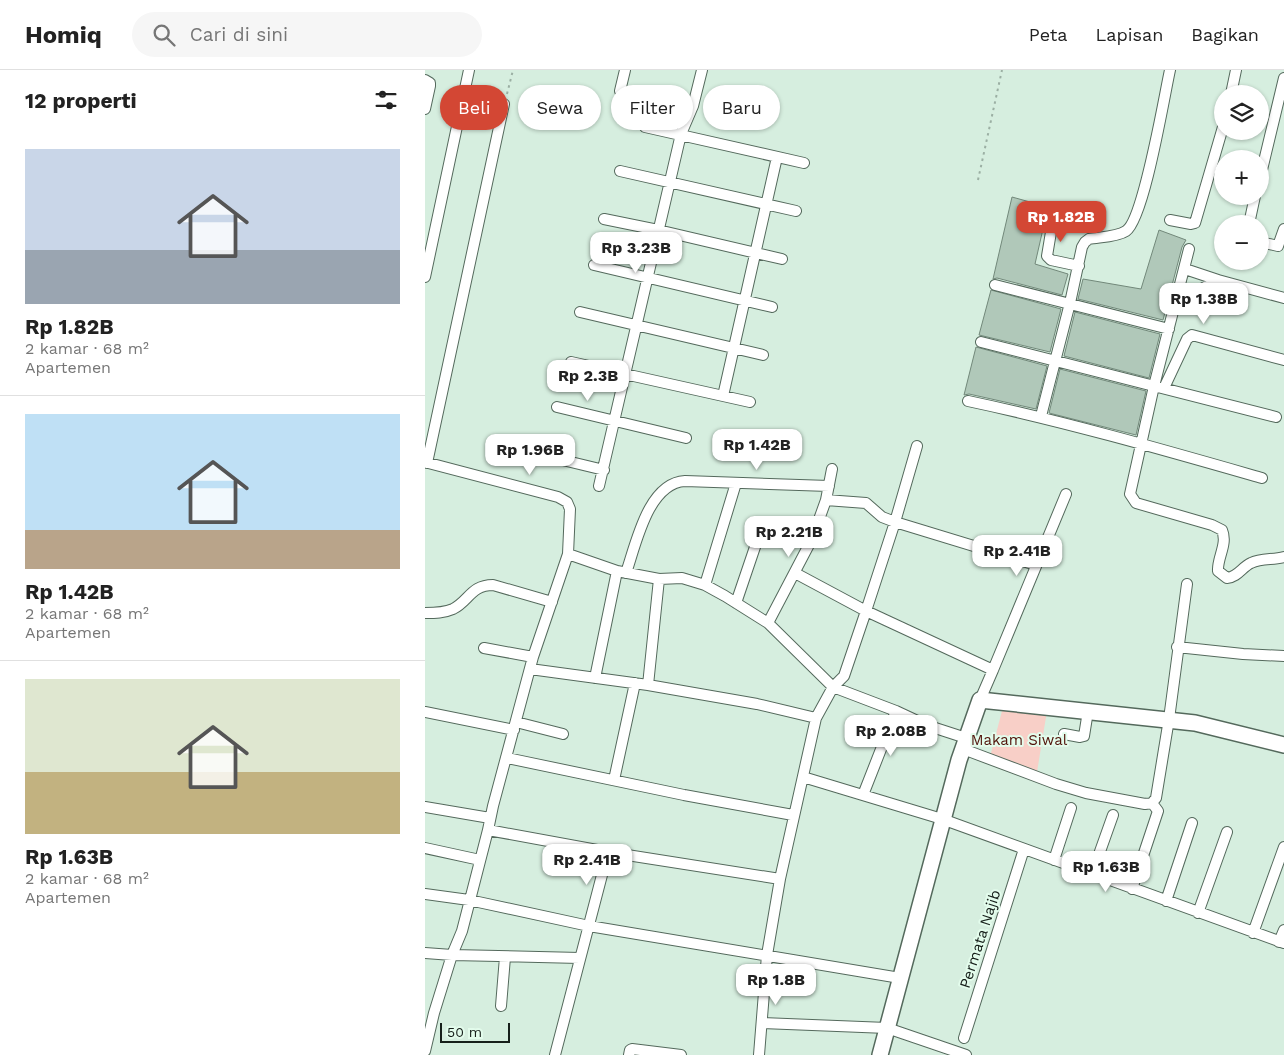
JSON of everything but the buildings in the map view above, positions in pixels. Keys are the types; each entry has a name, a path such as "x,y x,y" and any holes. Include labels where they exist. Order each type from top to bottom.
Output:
{"street":[{"path":"425,277 469,70"},
{"path":"621,85 625,70"},
{"path":"693,106 702,70"},
{"path":"1041,416 1071,303 1082,248 1087,240 1121,234 1129,230 1134,222 1146,184 1170,70"},
{"path":"1233,85 1236,70"},
{"path":"1267,150 1284,78"},
{"path":"425,80 430,82 425,109"},
{"path":"425,1051 434,1013 452,955 462,932 533,657 569,546 570,509 563,498 426,462 498,130"},
{"path":"660,130 804,163"},
{"path":"599,486 683,130"},
{"path":"1170,220 1195,223 1219,140"},
{"path":"723,396 777,157"},
{"path":"620,171 796,211"},
{"path":"1054,214 1047,256 1051,260 1079,266"},
{"path":"603,219 782,259"},
{"path":"1269,244 1279,246 1284,229"},
{"path":"1189,249 1169,329 1159,387 1141,443 1130,489 1134,501 1219,527 1223,533 1223,543 1218,571 1227,578 1233,577 1250,563 1284,557"},
{"path":"594,265 772,307"},
{"path":"1185,269 1284,298"},
{"path":"1176,303 1218,280"},
{"path":"995,285 1169,329"},
{"path":"580,312 763,355"},
{"path":"1159,387 1187,339 1192,335 1284,360"},
{"path":"981,342 1275,417"},
{"path":"571,362 750,402"},
{"path":"968,401 1041,416 1262,478"},
{"path":"557,407 686,438"},
{"path":"759,1055 767,955 793,815 816,718 833,687 844,676 895,522 917,446"},
{"path":"546,456 603,470"},
{"path":"768,623 812,539 829,486 832,469"},
{"path":"595,678 621,572 650,507 663,489 680,481 829,486"},
{"path":"705,585 736,483"},
{"path":"880,1055 942,819 965,743 980,700 1066,494"},
{"path":"825,500 865,503 882,517 895,522 1035,565"},
{"path":"736,603 756,544"},
{"path":"569,546 621,572 659,579 682,578 705,585 768,623 833,687 896,710 1039,778 1086,793 1145,804 1152,803 1156,798 1169,719 1177,647 1187,584"},
{"path":"795,573 866,611 993,670"},
{"path":"648,685 659,579"},
{"path":"425,612 443,612 454,608 472,592 485,585 493,585 552,602"},
{"path":"1177,647 1284,656"},
{"path":"484,648 533,657"},
{"path":"530,669 648,685 757,704 816,718"},
{"path":"614,780 635,683"},
{"path":"980,700 1169,719 1195,723 1284,745"},
{"path":"863,795 896,710"},
{"path":"1063,734 1084,736 1089,711"},
{"path":"425,712 563,734"},
{"path":"507,758 684,795 793,815"},
{"path":"803,777 942,819 1282,943 1284,930"},
{"path":"1132,889 1158,810 1152,803"},
{"path":"425,807 490,818"},
{"path":"1054,860 1071,808"},
{"path":"1093,874 1113,815"},
{"path":"1166,901 1192,823"},
{"path":"488,830 608,852 780,879"},
{"path":"1198,913 1227,832"},
{"path":"1253,933 1284,847"},
{"path":"425,848 481,860"},
{"name":"Permata Najib","path":"964,1038 1024,849"},
{"path":"555,1055 608,852"},
{"path":"425,894 469,900 589,926 900,978"},
{"path":"425,953 580,958"},
{"path":"501,1006 505,957"},
{"path":"762,1022 887,1028 966,1055"},
{"path":"629,1055 630,1050 633,1049 681,1055"}],"path":[{"path":"508,89 513,70"},
{"path":"978,180 1002,70"}],"green space":[{"name":"Makam Siwal","path":"1003,707 1047,711 1037,772 990,757"}]}
